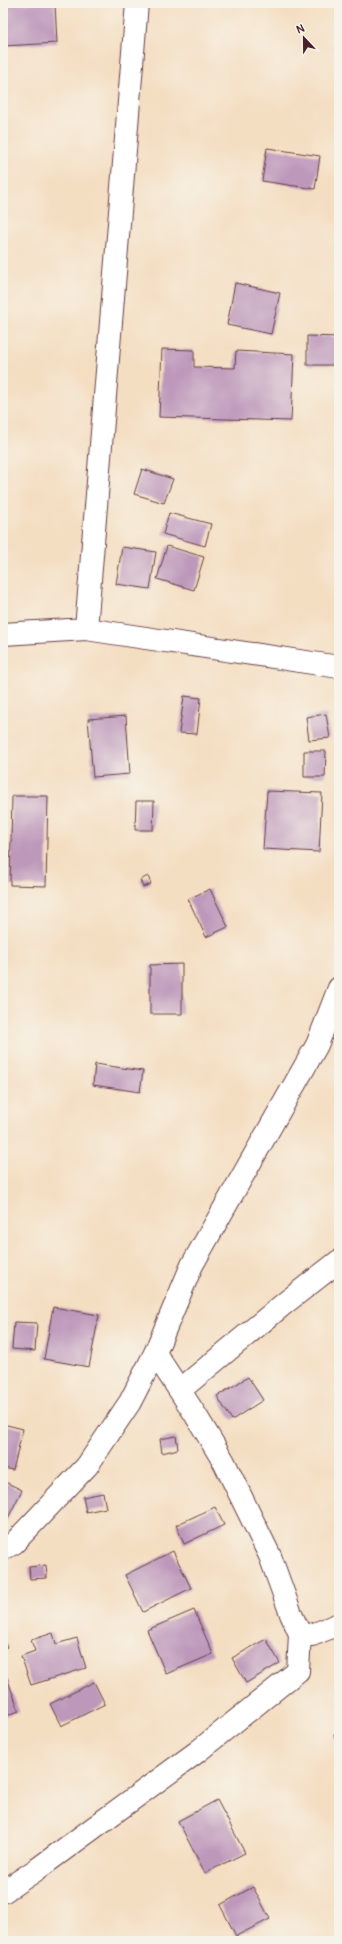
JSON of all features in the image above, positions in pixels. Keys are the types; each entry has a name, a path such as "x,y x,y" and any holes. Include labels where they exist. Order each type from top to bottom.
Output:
{"street":[{"path":"86,629 137,3"},
{"path":"3,634 86,629 339,667"},
{"path":"3,1549 14,1543 87,1466 130,1402 155,1353 192,1265 317,1046 339,988"},
{"path":"180,1390 285,1302 339,1261"},
{"path":"3,1892 36,1870 197,1752 298,1671 300,1634 291,1614 270,1556 231,1475 196,1414 155,1353"},
{"path":"300,1634 312,1636 339,1624"}],"building":[{"path":"55,3 57,43 3,46 3,4"},
{"path":"267,148 320,156 315,189 262,181"},
{"path":"235,283 280,293 271,334 227,325"},
{"path":"307,336 339,337 339,365 307,365"},
{"path":"162,349 194,350 194,367 235,368 236,351 294,354 291,421 159,417"},
{"path":"142,469 173,479 164,503 134,494"},
{"path":"169,513 211,524 205,546 163,534"},
{"path":"167,546 204,557 194,590 157,579"},
{"path":"122,547 156,552 150,589 116,584"},
{"path":"184,696 201,698 197,734 179,733"},
{"path":"326,714 330,738 309,740 306,717"},
{"path":"126,716 130,774 93,777 88,719"},
{"path":"304,751 326,751 325,777 304,777"},
{"path":"267,791 322,793 319,852 263,849"},
{"path":"12,796 48,796 46,886 10,885"},
{"path":"136,801 154,801 153,830 135,830"},
{"path":"148,876 151,884 143,887 140,880"},
{"path":"210,889 228,927 206,937 188,899"},
{"path":"182,964 182,1014 150,1014 150,965"},
{"path":"95,1064 143,1071 140,1092 93,1085"},
{"path":"53,1307 99,1315 89,1367 44,1359"},
{"path":"14,1322 37,1323 35,1351 12,1349"},
{"path":"248,1377 263,1400 232,1420 217,1396"},
{"path":"3,1424 23,1429 13,1470 3,1468"},
{"path":"176,1436 178,1449 162,1453 160,1439"},
{"path":"3,1481 22,1490 3,1528"},
{"path":"103,1493 106,1508 86,1512 83,1497"},
{"path":"215,1507 224,1525 184,1544 176,1525"},
{"path":"173,1551 191,1588 143,1612 125,1575"},
{"path":"46,1565 47,1578 30,1579 29,1567"},
{"path":"194,1610 213,1654 166,1674 147,1630"},
{"path":"53,1633 56,1644 77,1638 86,1668 31,1685 21,1656 35,1651 31,1640"},
{"path":"266,1639 280,1663 246,1683 232,1658"},
{"path":"3,1640 7,1647 3,1649"},
{"path":"3,1667 19,1711 3,1717"},
{"path":"94,1682 105,1704 61,1726 50,1704"},
{"path":"339,1733 339,1750 334,1735"},
{"path":"217,1800 245,1853 205,1873 178,1821"},
{"path":"253,1887 270,1919 236,1936 220,1905"}]}
